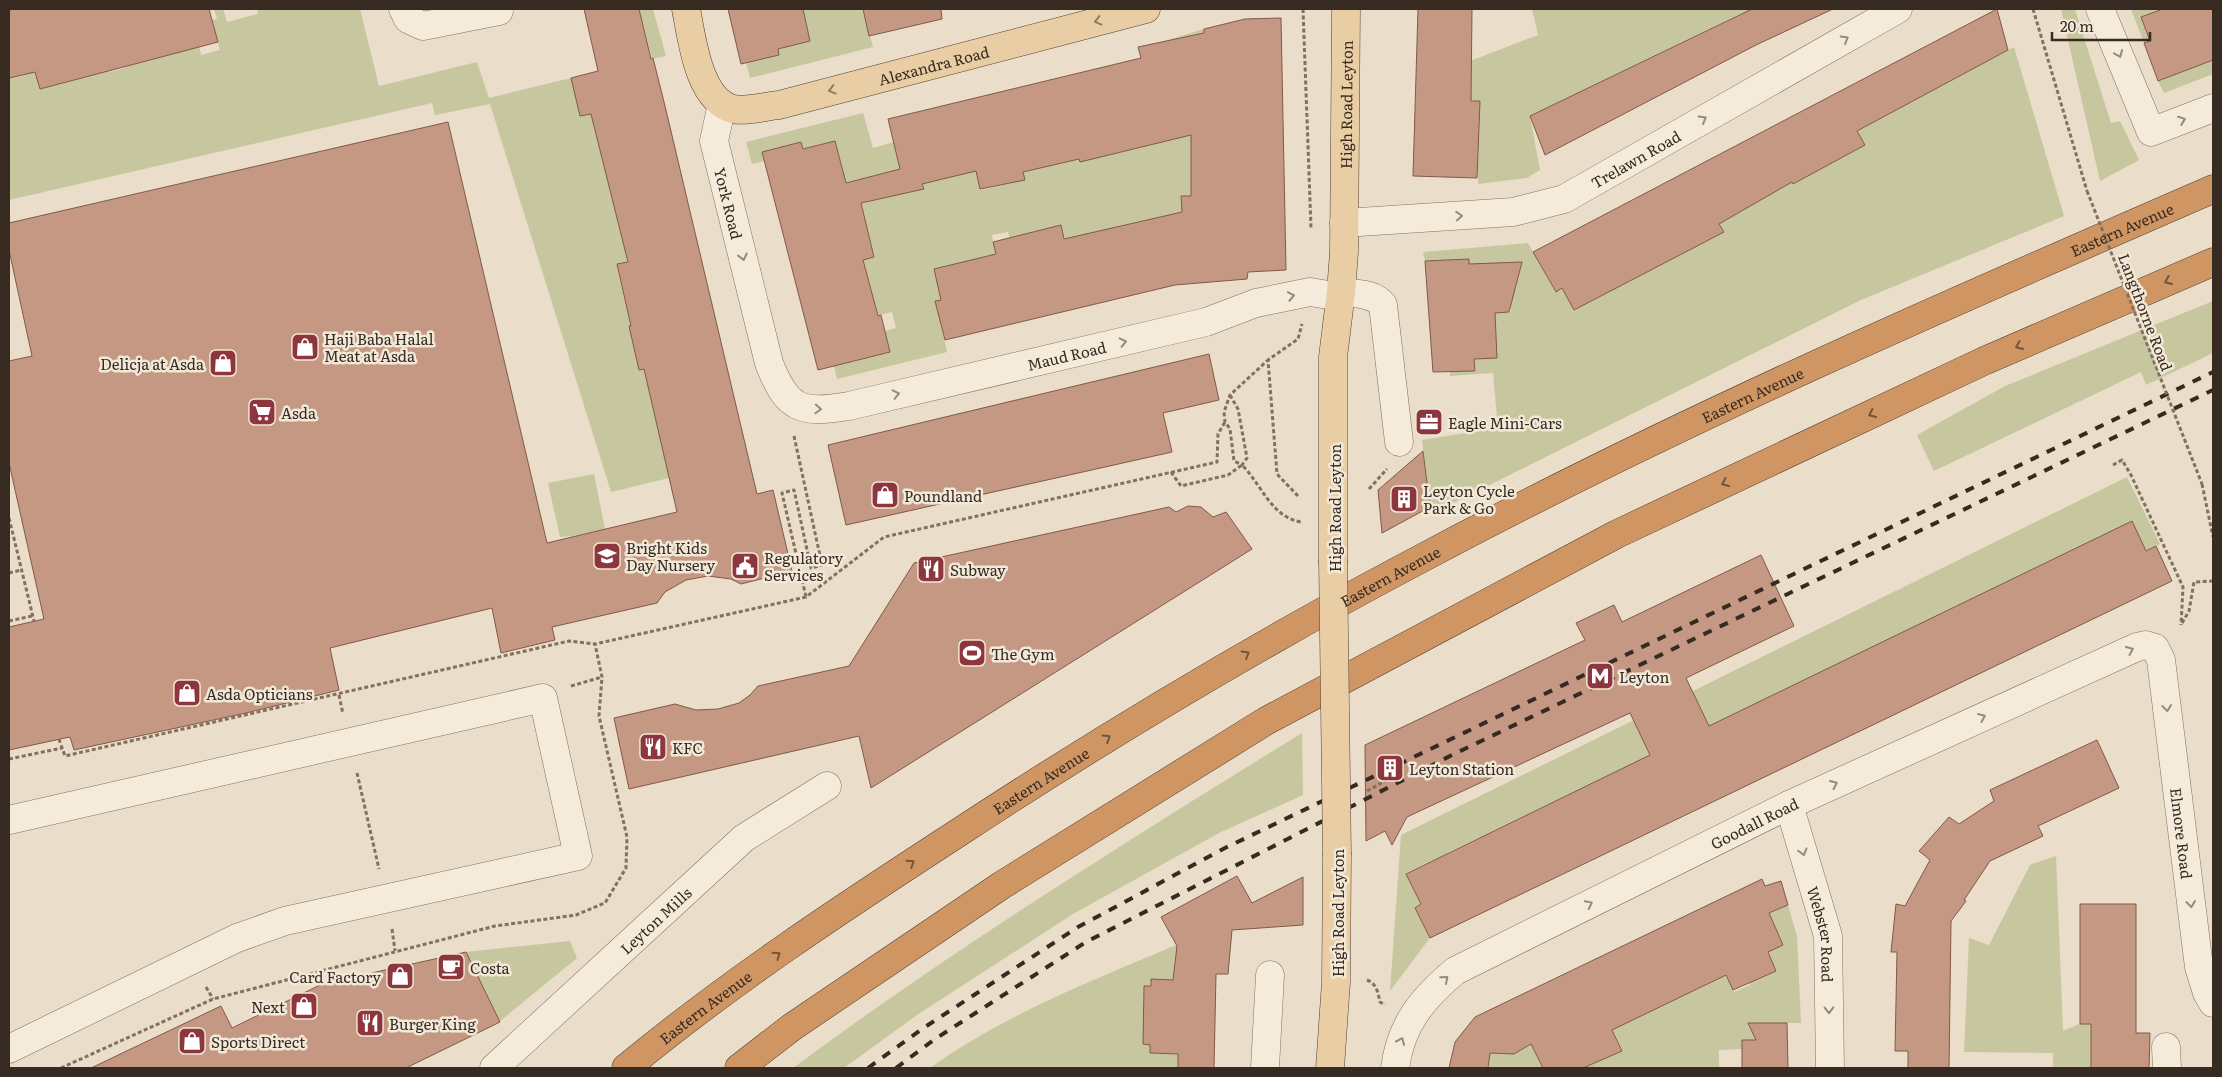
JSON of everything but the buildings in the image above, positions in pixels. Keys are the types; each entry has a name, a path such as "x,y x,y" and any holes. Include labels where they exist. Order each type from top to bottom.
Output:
{"highway":[{"name":"Eastern Avenue","path":"626,1068 767,962 880,883 1128,724 1261,646 1426,555 1592,471 1965,297 2213,189"},
{"path":"739,1068 792,1027 994,890 1266,722 1617,534 1984,361 2213,262"}],"main road":[{"path":"686,9 698,66 711,94 722,104"},
{"name":"Alexandra Road","path":"722,104 737,110 779,105 1146,9"},
{"name":"High Road Leyton","path":"1330,1068 1336,982 1337,855 1333,560 1333,357 1341,294 1344,223 1346,9"}],"street":[{"path":"403,9 408,19 423,26 499,11"},
{"name":"Trelawn Road","path":"1344,223 1513,212 1564,199 1898,9"},
{"path":"2100,9 2151,132 2213,108"},
{"name":"York Road","path":"722,104 714,141 769,363 778,386 790,401"},
{"name":"Maud Road","path":"790,401 802,408 823,410 849,406 1206,322 1256,303 1310,292 1367,295 1380,301 1383,305 1394,454"},
{"name":"Goodall Road","path":"1395,1068 1397,1049 1413,1014 1427,995 1455,971 1789,805 2137,647 2145,645 2155,648 2161,660"},
{"name":"Elmore Road","path":"2161,660 2199,967 2207,993 2213,1003"},
{"path":"9,820 543,698 578,856 285,921 237,938 9,1049"},
{"name":"Leyton Mills","path":"494,1068 744,838 827,786"},
{"name":"Webster Road","path":"1789,805 1828,936 1830,1068"},
{"path":"1265,1068 1270,975"}],"path":[{"path":"1303,9 1311,232"},
{"name":"Langthorne Road","path":"2033,9 2087,191 2202,484 2213,537"},
{"path":"1298,339 1268,360 1230,395 1224,412 1225,422 1230,428 1234,461 1242,465 1254,477 1275,509 1289,520 1301,522"},
{"path":"1268,360 1277,474 1298,496"},
{"path":"1170,471 1181,486 1228,475 1248,458 1238,409 1230,395"},
{"path":"790,401 796,447 822,566 811,568 794,490 782,493 806,597"},
{"path":"59,739 65,756 569,641 595,644 806,597 884,537 1170,471 1185,471 1218,462 1218,434 1225,422"},
{"path":"1369,489 1394,454"},
{"path":"2113,465 2122,460 2167,549 2183,587 2181,625"},
{"path":"9,518 34,621"},
{"path":"9,572 21,570"},
{"path":"2189,611 2194,582 2213,581"},
{"path":"9,621 32,616"},
{"path":"9,759 62,748"},
{"path":"356,772 380,876"},
{"path":"1366,791 1392,777"},
{"path":"391,927 395,951"},
{"path":"1366,980 1373,982 1377,988 1380,1002 1393,1008"}],"green space":[{"path":"161,9 165,9 174,43 197,37 201,55 220,50 212,20 217,19 214,9 223,9 227,22 258,14 257,9 360,9 379,86 477,62 489,98 571,78 580,116 626,105 661,254 617,264 624,297 643,323 629,326 639,369 654,366 703,430 660,440 669,478 611,492 490,104 435,115 432,103 9,200 9,78 24,75 16,41 27,38 40,89 60,84 104,53 109,72 125,68 113,17 168,37"},
{"path":"639,9 653,9 666,56 652,59"},
{"path":"803,9 863,9 873,47 750,78 746,62 778,49 810,41"},
{"path":"1532,9 1772,9 1745,22 1740,14 1530,116 1540,170 1527,178 1478,184 1478,175 1475,175 1480,101 1456,100 1465,63 1538,35"},
{"path":"2061,9 2075,9 2111,123 2120,121 2139,160 2100,181"},
{"path":"2131,9 2163,9 2141,17 2150,41 2144,43"},
{"path":"1204,29 1208,113 1191,196 1182,196 1182,220 1151,219 1119,226 1126,257 1064,239 1060,225 1038,231 1021,282 1008,232 992,235 996,255 941,300 936,301 947,352 837,379 834,366 890,352 885,331 896,328 892,312 844,324 874,303 866,272 834,280 858,261 874,257 866,224 813,192 839,157 835,141 803,149 800,142 763,152 765,161 752,164 746,142 863,113 873,148 894,142 906,193 924,189 915,153 975,169 981,190 1024,180 1023,171 1079,158 1092,159 1140,147 1165,41"},
{"path":"2014,47 2064,216 1861,300 1431,514 1422,440 1498,428 1493,373 1450,376 1450,371 1475,370 1471,314 1511,312 1508,263 1469,266 1468,259 1425,261 1423,252 1528,243 1555,292 1562,288 1575,310 1603,295 1591,272 1621,286 1723,231 1709,206 1756,203 1766,197 1756,181 1783,167 1793,184 1806,177 1831,142 1840,159 1865,145 1857,131"},
{"path":"2213,60 2213,74 2164,93 2158,81"},
{"path":"2213,301 2213,353 2146,385 2141,372 1934,471 1917,435 2005,386"},
{"path":"594,474 605,529 560,537 548,483"},
{"path":"2127,477 2160,544 2146,551 2132,522 1623,768 1622,807 1607,776 1578,790 1593,821 1579,828 1564,797 1536,810 1551,841 1535,849 1520,818 1493,831 1508,862 1493,869 1478,838 1449,852 1464,884 1448,891 1433,860 1406,873 1421,904 1415,908 1430,938 1390,991 1401,835"},
{"path":"1302,733 1303,795 1219,833 1073,914 917,1015 844,1068 793,1068 980,937 1108,854"},
{"path":"2056,856 2063,1031 2079,1024 2101,1024 2101,1058 2091,1058 2091,1068 2053,1068 2053,1053 1964,1052 1969,938 1989,945 2030,865"},
{"path":"1788,905 1797,936 1801,1023 1756,1023 1756,1040 1742,1040 1742,1049 1719,1050 1719,1068 1586,1068 1574,1045 1622,1050 1597,999 1725,974 1734,992 1750,985 1727,934 1762,977 1776,971 1768,952 1783,945 1769,914"},
{"path":"570,941 577,958 499,1022 466,952"},
{"path":"1181,943 1188,964 1175,963 1174,972 1180,973 1180,980 1152,979 1151,986 1144,986 1143,1001 1151,1001 1143,1044 1150,1045 1150,1053 1178,1054 1178,1068 930,1068 988,1031 1020,1014 1084,984"},
{"path":"1526,1034 1543,1068 1488,1068 1490,1053 1515,1054 1523,1049 1518,1038"}],"railway":[{"path":"868,1068 925,1027 1078,927 1225,848 2213,372"},
{"path":"896,1068 935,1039 1086,942 1452,755 2213,390"}],"place":[{"name":"Haji Baba Halal Meat at Asda","path":"305,347"},
{"name":"Delicja at Asda","path":"223,363"},
{"name":"Asda","path":"262,412"},
{"name":"Eagle Mini-Cars","path":"1429,422"},
{"name":"Poundland","path":"885,495"},
{"name":"Leyton Cycle Park & Go","path":"1404,499"},
{"name":"Bright Kids Day Nursery","path":"607,556"},
{"name":"Regulatory Services","path":"745,566"},
{"name":"Subway","path":"931,569"},
{"name":"The Gym","path":"972,653"},
{"name":"Leyton","path":"1600,676"},
{"name":"Asda Opticians","path":"187,693"},
{"name":"KFC","path":"653,747"},
{"name":"Leyton Station","path":"1390,768"},
{"name":"Costa","path":"451,967"},
{"name":"Card Factory","path":"400,976"},
{"name":"Next","path":"304,1006"},
{"name":"Burger King","path":"370,1023"},
{"name":"Sports Direct","path":"192,1041"}]}
